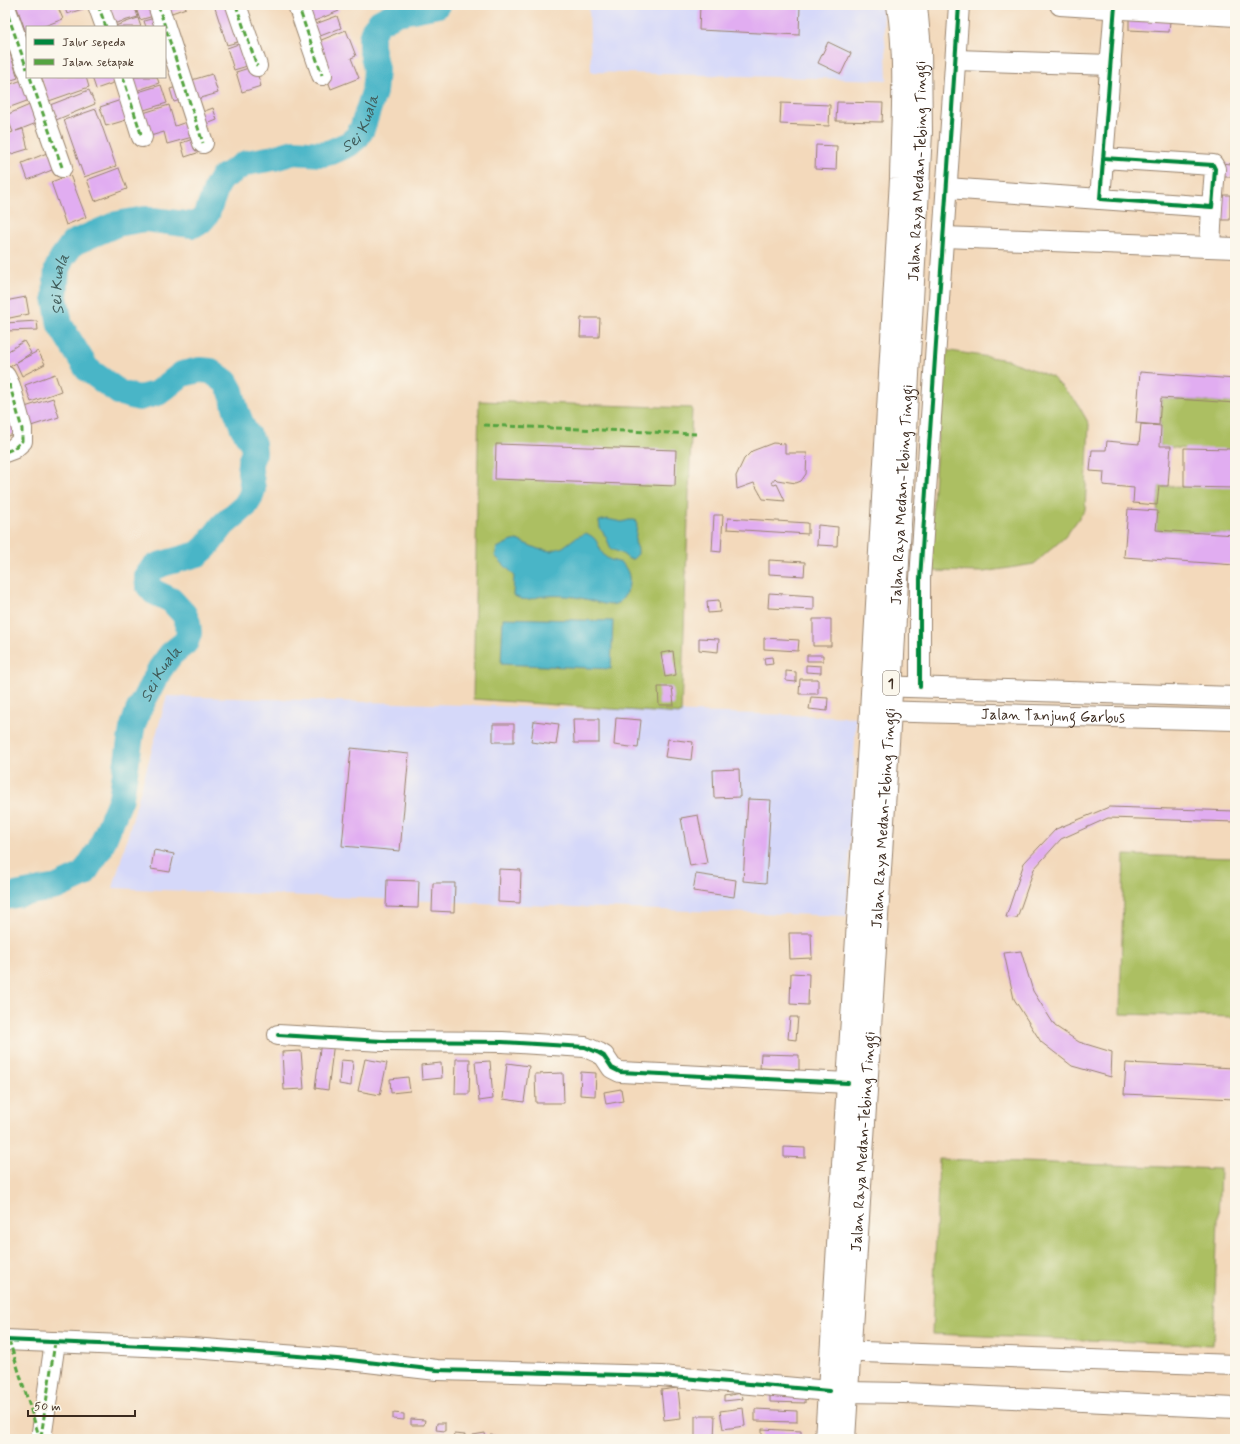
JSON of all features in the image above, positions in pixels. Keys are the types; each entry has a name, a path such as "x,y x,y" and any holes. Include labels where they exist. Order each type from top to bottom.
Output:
{"highway":[{"name":"Jalan Raya Medan-Tebing Tinggi","path":"882,686 901,179 903,92 898,5"},
{"name":"Jalan Raya Medan-Tebing Tinggi","path":"840,1356 848,1083 882,686 921,132 920,49 916,5"},
{"name":"Jalan Raya Medan-Tebing Tinggi","path":"826,1439 838,1388 880,711"},
{"name":"Jalan Raya Medan-Tebing Tinggi","path":"838,1388 844,1439"}],"street":[{"path":"98,5 106,26"},
{"path":"158,5 165,26"},
{"path":"236,5 257,66"},
{"path":"298,5 322,75"},
{"path":"920,687 920,578 959,5"},
{"path":"1060,5 1115,7 1235,16"},
{"path":"5,7 26,66"},
{"path":"1100,199 1115,7"},
{"path":"166,30 203,143"},
{"path":"956,60 1111,65"},
{"path":"30,78 62,167"},
{"path":"123,78 142,137"},
{"path":"1103,158 1213,165 1215,169 1210,247"},
{"path":"947,188 1212,207"},
{"path":"944,237 1235,248"},
{"path":"5,376 10,386 22,429 22,441 17,446 5,452"},
{"name":"Jalan Tanjung Garbus","path":"882,686 1235,697"},
{"name":"Jalan Tanjung Garbus","path":"880,711 1235,720"},
{"path":"278,1035 382,1041 502,1042 585,1047 604,1056 612,1068 620,1072 848,1083"},
{"path":"5,1340 192,1348 350,1360 437,1370 661,1376 904,1393 1235,1408"},
{"path":"41,1439 55,1342"},
{"path":"840,1356 1235,1365"}],"shaded area":[{"path":"589,5 882,5 887,80 591,72"},
{"path":"167,696 856,717 847,916 574,907 113,888"}],"green space":[{"path":"944,350 1008,360 1052,377 1076,401 1089,424 1085,510 1065,537 1034,564 984,572 928,571"},
{"path":"1161,398 1235,403 1235,455 1160,446"},
{"path":"479,401 692,408 681,714 473,699"},
{"path":"1159,486 1235,487 1235,535 1156,530"},
{"path":"1124,855 1235,858 1235,1017 1120,1014"},
{"path":"939,1159 1220,1169 1213,1345 932,1334"}],"water":[{"path":"607,519 622,522 635,520 637,525 635,542 638,549 638,554 633,559 629,559 621,553 611,549 600,528 599,521"},
{"path":"586,533 596,540 601,551 607,558 621,563 628,571 629,585 620,601 610,605 570,596 545,596 526,600 513,595 514,575 495,556 497,548 517,540 538,549 551,551 563,547 575,538"},
{"path":"503,618 613,621 611,669 501,664"}],"building":[{"path":"16,5 57,5 63,19 45,26 26,26 26,32"},
{"path":"64,5 95,5 67,14"},
{"path":"121,5 134,5 138,17 109,25 105,10"},
{"path":"135,5 154,5 157,15 140,20"},
{"path":"163,5 185,5 186,8 166,15"},
{"path":"214,5 233,5 245,40 227,45"},
{"path":"323,5 337,5 339,11 312,22 308,11"},
{"path":"700,5 800,5 799,35 699,30"},
{"path":"161,16 164,26 146,26 144,21"},
{"path":"337,16 341,28 315,38 310,26"},
{"path":"138,18 141,26 115,26"},
{"path":"1129,18 1170,21 1169,32 1129,30"},
{"path":"346,30 356,56 351,58 359,78 331,89 314,43"},
{"path":"5,38 18,78 5,82"},
{"path":"247,41 254,64 234,70 227,48"},
{"path":"828,42 851,53 841,74 818,63"},
{"path":"255,66 261,86 242,92 236,72"},
{"path":"212,74 218,93 191,101 185,82"},
{"path":"28,78 35,98 5,109 5,86"},
{"path":"41,78 86,78 89,87 49,101"},
{"path":"92,78 118,78 119,81 96,89"},
{"path":"157,78 159,83 133,92 129,79"},
{"path":"161,85 167,103 141,111 135,93"},
{"path":"180,86 184,99 174,102 170,89"},
{"path":"89,90 95,104 56,120 50,105"},
{"path":"127,98 133,118 106,126 100,107"},
{"path":"837,102 883,103 882,122 836,121"},
{"path":"781,103 830,105 829,126 780,124"},
{"path":"32,104 39,122 16,131 23,129 28,149 5,156 5,135 13,132 6,115"},
{"path":"169,105 175,126 192,120 196,136 167,144 164,132 147,137 140,114"},
{"path":"213,108 217,120 202,126 197,114"},
{"path":"96,109 116,166 84,177 64,120"},
{"path":"199,137 203,151 185,157 181,143"},
{"path":"816,145 837,146 836,170 815,169"},
{"path":"52,151 59,167 28,180 22,163"},
{"path":"1220,163 1232,164 1231,177 1220,177"},
{"path":"119,168 127,189 95,201 87,180"},
{"path":"70,175 86,217 66,225 51,182"},
{"path":"1220,195 1230,195 1230,220 1220,220"},
{"path":"26,297 29,314 5,319 5,301"},
{"path":"581,318 600,318 599,337 580,337"},
{"path":"37,321 38,330 5,331 5,323"},
{"path":"24,341 31,353 17,362 38,351 45,364 22,376 16,363 6,369 5,353"},
{"path":"1140,372 1235,379 1235,403 1161,398 1159,425 1136,423"},
{"path":"55,374 61,391 31,402 25,385"},
{"path":"53,398 59,417 31,426 25,407"},
{"path":"5,401 22,431 5,437"},
{"path":"1141,424 1161,426 1160,446 1171,446 1168,486 1159,486 1157,505 1133,503 1134,488 1103,485 1104,472 1090,471 1092,450 1106,450 1107,441 1139,444"},
{"path":"773,443 785,444 785,453 807,453 806,474 801,481 796,483 777,480 775,478 771,483 774,485 777,484 785,501 763,499 754,483 737,489 736,476 744,459 752,451"},
{"path":"496,444 676,450 675,486 495,479"},
{"path":"1184,448 1235,449 1235,488 1184,487"},
{"path":"1128,509 1158,511 1156,530 1235,535 1235,565 1124,557"},
{"path":"714,515 723,515 721,552 712,551"},
{"path":"728,518 808,523 808,534 727,529"},
{"path":"818,525 838,527 837,546 817,545"},
{"path":"769,560 805,562 804,576 769,574"},
{"path":"769,593 814,596 814,610 768,608"},
{"path":"719,600 720,612 708,613 707,601"},
{"path":"813,619 831,619 831,646 813,646"},
{"path":"699,638 719,639 718,652 699,650"},
{"path":"764,638 799,640 798,651 764,649"},
{"path":"673,651 676,675 665,677 661,653"},
{"path":"807,655 823,655 823,661 807,661"},
{"path":"772,657 773,664 765,665 764,658"},
{"path":"806,665 821,666 821,673 806,672"},
{"path":"786,671 796,672 796,682 786,681"},
{"path":"800,679 818,679 818,694 799,694"},
{"path":"658,687 672,687 674,705 659,705"},
{"path":"811,697 828,698 827,711 809,709"},
{"path":"616,718 641,720 638,748 614,745"},
{"path":"573,719 599,719 599,743 574,743"},
{"path":"534,721 559,724 556,745 531,742"},
{"path":"493,724 514,724 514,742 493,742"},
{"path":"668,739 693,742 691,760 665,757"},
{"path":"351,748 409,754 400,851 342,846"},
{"path":"739,769 740,797 714,798 713,770"},
{"path":"748,799 771,800 766,883 743,881"},
{"path":"1109,807 1235,811 1235,822 1108,818 1061,839 1034,869 1017,918 1006,917 1024,863 1056,829"},
{"path":"698,815 707,863 690,866 681,818"},
{"path":"154,850 174,854 170,872 151,869"},
{"path":"499,869 521,870 520,903 498,902"},
{"path":"696,874 736,880 734,897 693,891"},
{"path":"387,880 419,881 418,908 386,907"},
{"path":"433,883 455,883 454,912 432,911"},
{"path":"789,933 811,933 812,958 790,959"},
{"path":"1021,951 1033,991 1055,1026 1079,1042 1112,1052 1111,1077 1072,1066 1041,1042 1014,999 1004,953"},
{"path":"791,973 809,974 808,1005 790,1004"},
{"path":"790,1017 798,1017 796,1040 788,1039"},
{"path":"321,1041 334,1042 328,1090 315,1088"},
{"path":"301,1051 304,1089 284,1090 282,1052"},
{"path":"761,1054 799,1055 799,1070 760,1068"},
{"path":"365,1059 387,1063 380,1095 358,1091"},
{"path":"456,1059 470,1059 469,1094 455,1094"},
{"path":"341,1060 353,1061 351,1086 339,1084"},
{"path":"490,1061 493,1099 479,1101 475,1062"},
{"path":"441,1063 442,1078 422,1080 421,1065"},
{"path":"507,1063 529,1066 524,1102 503,1099"},
{"path":"1126,1063 1235,1068 1235,1099 1124,1094"},
{"path":"581,1072 596,1073 595,1096 580,1095"},
{"path":"563,1073 564,1103 536,1103 535,1074"},
{"path":"408,1077 410,1091 391,1093 390,1079"},
{"path":"621,1089 623,1101 606,1104 604,1092"},
{"path":"784,1147 805,1148 805,1158 784,1157"},
{"path":"678,1388 681,1418 664,1420 661,1390"},
{"path":"742,1393 743,1399 724,1401 724,1396"},
{"path":"770,1393 805,1393 805,1403 770,1402"},
{"path":"743,1408 745,1426 723,1429 720,1411"},
{"path":"755,1409 797,1411 797,1422 755,1421"},
{"path":"393,1413 404,1414 404,1420 393,1419"},
{"path":"695,1416 715,1416 714,1439 695,1439"},
{"path":"411,1419 425,1420 424,1425 411,1425"},
{"path":"437,1423 445,1423 445,1431 436,1430"},
{"path":"762,1429 801,1431 801,1439 762,1439"},
{"path":"485,1433 486,1439 473,1439 473,1435"},
{"path":"454,1434 465,1435 464,1439 453,1439"},
{"path":"409,1435 425,1436 425,1439 409,1439"},
{"path":"490,1435 501,1436 501,1439 490,1439"}],"waterway":[{"name":"Sei Kuala","path":"5,897 57,887 83,875 100,849 121,798 132,729 138,711 160,669 171,654 186,642 189,633 188,623 184,614 171,600 154,592 148,585 147,576 153,568 162,564 198,554 206,547 223,525 245,506 253,489 250,471 250,462 254,453 253,444 243,428 231,391 226,382 211,371 200,370 182,374 158,393 139,398 120,393 87,369 60,325 55,297 57,269 62,258 73,243 117,224 145,219 193,225 201,221 207,214 217,186 222,178 246,163 274,158 294,152 322,154 331,152 349,144 357,137 362,129 374,92 376,69 371,47 371,38 374,29 380,22 397,13 438,5"}],"marked path":[{"path":"98,5 106,26"},
{"path":"158,5 165,26"},
{"path":"236,5 257,66"},
{"path":"298,5 322,75"},
{"path":"5,7 26,66"},
{"path":"166,30 203,143"},
{"path":"30,78 62,167"},
{"path":"123,78 142,137"},
{"path":"5,376 10,386 22,429 22,441 13,449 5,452"},
{"path":"484,425 696,434"},
{"path":"9,1340 40,1439"},
{"path":"41,1437 55,1342"}],"cycle path":[{"path":"920,687 920,579 959,5"},
{"path":"1103,158 1213,165 1215,169 1212,207 1100,199 1115,5"},
{"path":"278,1035 382,1041 502,1042 585,1047 604,1056 612,1068 620,1072 848,1083"},
{"path":"5,1340 192,1348 350,1360 437,1370 661,1376 829,1391"}]}
